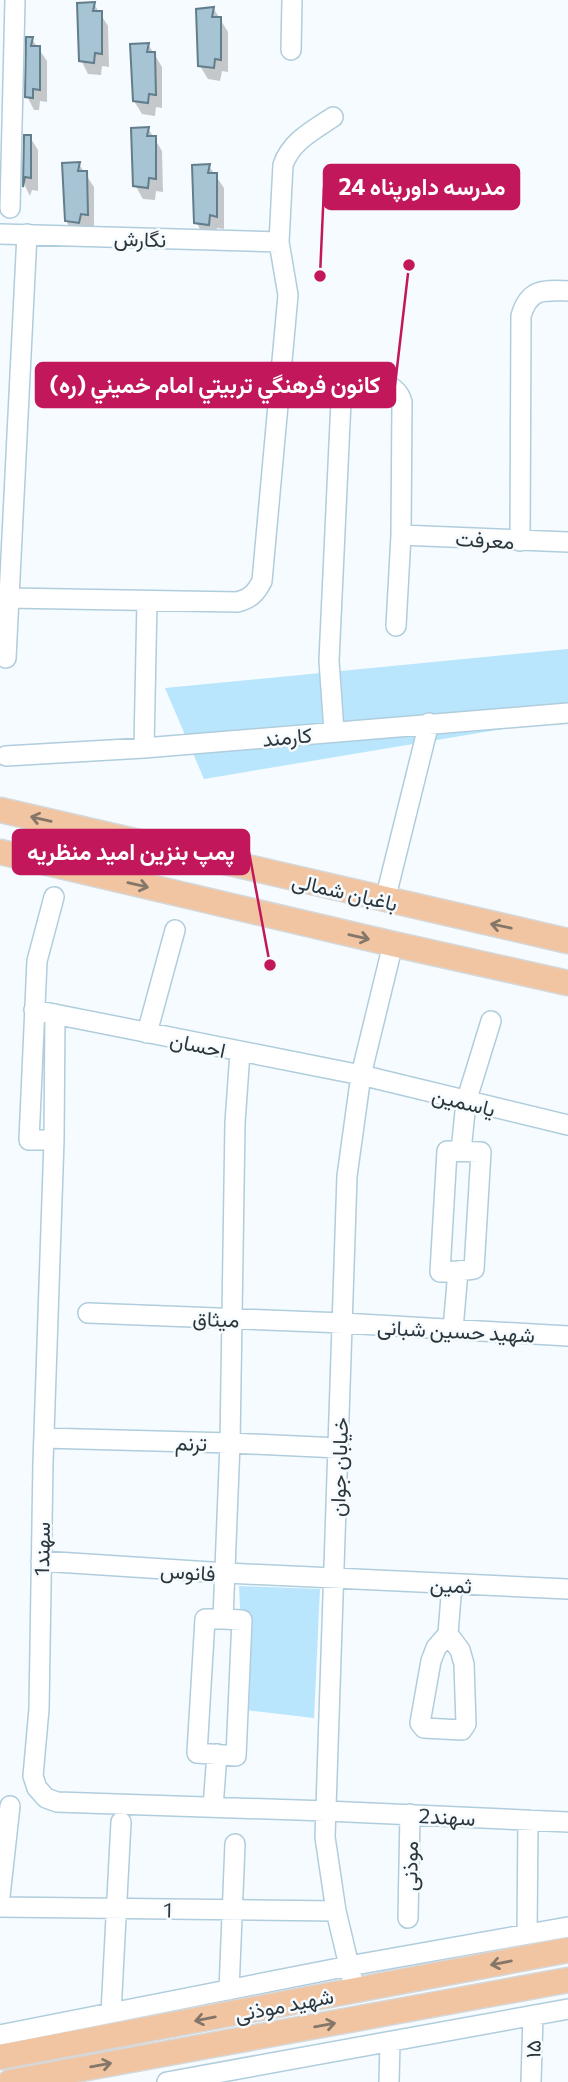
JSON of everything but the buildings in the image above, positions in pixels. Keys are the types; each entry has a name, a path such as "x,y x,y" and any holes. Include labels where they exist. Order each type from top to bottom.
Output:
{"main road":[{"name":"باغبان شمالی","path":"0,810 568,941"},
{"name":"باغبان شمالی","path":"0,852 568,983"},
{"name":"شهید موذنی","path":"0,2057 568,1950"},
{"name":"شهید موذنی","path":"10,2082 568,1980"}],"street":[{"path":"10,208 6,108 15,0"},
{"path":"291,50 292,0"},
{"path":"9,598 237,602 256,592 262,581 289,295 279,242 283,165 286,155 298,141 333,117"},
{"name":"نگارش","path":"0,234 279,242"},
{"path":"6,658 27,234"},
{"path":"520,541 521,316 529,298 537,292 568,291"},
{"path":"334,732 329,661 341,401 348,386 356,383 388,384 396,388 400,395 401,535 396,626"},
{"name":"معرفت","path":"401,535 568,542"},
{"path":"144,748 147,601"},
{"name":"کارمند","path":"6,756 144,748 568,713"},
{"path":"385,900 429,723"},
{"path":"54,897 37,961 29,1140 54,1140"},
{"path":"147,1033 175,930"},
{"name":"خیابان جوان","path":"355,1991 336,1911 325,1836 347,1176 361,1076 393,944"},
{"name":"احسان","path":"34,1010 361,1076"},
{"name":"1سهند","path":"55,1014 39,1709 33,1776 37,1788 46,1798 57,1802 326,1811"},
{"path":"461,1152 466,1102 491,1021"},
{"path":"223,1619 233,1319 235,1123 240,1052"},
{"name":"یاسمین","path":"361,1076 568,1125"},
{"path":"447,1152 481,1152 474,1269 458,1270 440,1272 447,1152"},
{"path":"453,1329 458,1270"},
{"name":"میثاق","path":"88,1312 343,1323"},
{"name":"شهید حسین شبانی","path":"343,1323 568,1336"},
{"name":"ترنم","path":"44,1438 339,1448"},
{"name":"فانوس","path":"41,1561 334,1578"},
{"name":"ثمین","path":"334,1578 568,1589"},
{"path":"448,1633 460,1650 464,1664 466,1724 462,1730 424,1728 420,1723 431,1661 436,1648 448,1633 452,1584"},
{"path":"205,1619 223,1619 242,1620 236,1756 197,1753 205,1619"},
{"path":"213,1807 217,1754"},
{"path":"0,1896 10,1806"},
{"name":"2سهند","path":"326,1811 568,1822"},
{"name":"موذنی","path":"408,1918 410,1814"},
{"path":"527,1934 528,1820"},
{"path":"111,2013 121,1822"},
{"path":"229,1990 235,1844"},
{"name":"1","path":"0,1907 336,1911"},
{"path":"0,2035 349,1966 568,1927"},
{"path":"167,2082 568,2009"},
{"name":"۱۵","path":"531,2082 533,2016"},
{"path":"389,2082 390,2043"},
{"path":"36,2077 37,2050"}],"shaded area":[{"path":"568,649 568,718 204,779 165,688"},
{"path":"239,1586 320,1589 314,1718 245,1710"}],"place":[{"name":"كانون فرهنگي تربيتي امام خميني (ره)","path":"409,265"},
{"name":"مدرسه داورپناه 24","path":"320,276"},
{"name":"پمپ بنزین امید منظریه","path":"270,965"}]}
